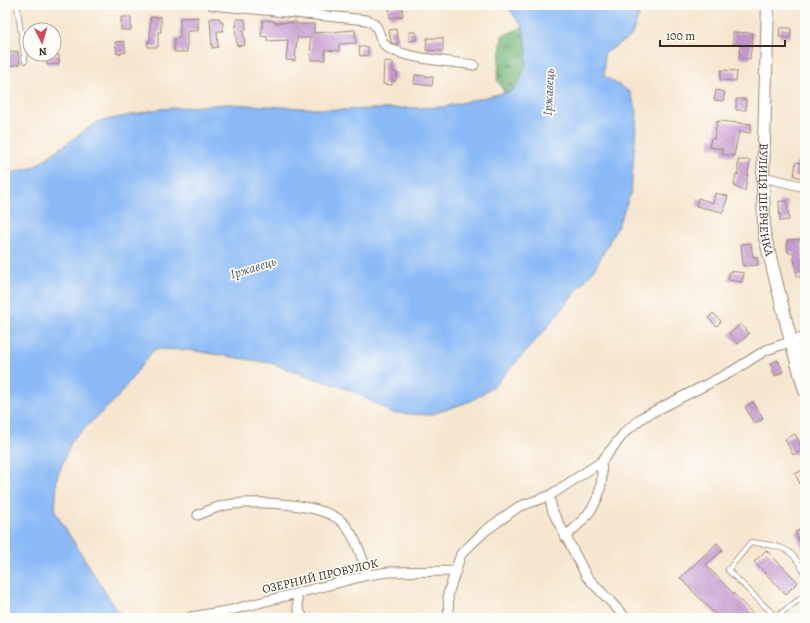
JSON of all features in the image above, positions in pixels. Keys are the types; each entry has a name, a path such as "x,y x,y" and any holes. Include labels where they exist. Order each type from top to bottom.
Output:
{"street":[{"path":"212,5 367,20 377,26 384,46 390,49 406,55 474,65"},
{"name":"ВУЛИЦЯ ШЕВЧЕНКА","path":"768,5 764,233 791,342 805,390"},
{"path":"764,177 805,187"},
{"path":"449,618 448,594 461,554 485,531 518,507 549,496 601,462 624,432 643,416 724,375 766,350 805,337"},
{"path":"565,537 584,520 598,501 603,476 601,462"},
{"path":"549,496 553,512 587,577 626,618"},
{"path":"198,515 209,510 232,504 266,503 320,510 343,522 354,538 368,575"},
{"name":"ОЗЕРНИЙ ПРОВУЛОК","path":"190,617 227,611 368,575 388,572 456,570"},
{"path":"298,593 298,608 303,618"}],"lane":[{"path":"17,5 22,40"},
{"path":"805,575 794,554 783,548 751,542 728,570 776,617 805,595"}],"green space":[{"path":"523,27 526,45 526,65 524,75 520,83 514,89 505,93 497,80 502,36"}],"water":[{"name":"Іржавець","path":"506,5 643,5 631,36 604,54 604,76 630,92 637,111 631,192 618,226 595,268 544,331 494,386 471,401 430,415 392,413 350,390 270,363 189,350 154,349 116,399 72,440 57,477 55,512 115,608 125,618 5,618 5,175 34,167 97,122 159,109 228,104 339,110 443,107 512,91 520,81 526,64 527,48 523,27"}],"building":[{"path":"402,6 403,16 390,18 389,8"},
{"path":"121,17 131,17 131,30 121,30"},
{"path":"150,17 161,17 161,32 158,32 158,47 148,47 148,41 150,41"},
{"path":"198,17 198,31 187,31 187,52 174,52 174,39 180,38 180,18"},
{"path":"210,18 220,18 220,22 223,22 223,31 217,31 218,47 212,48"},
{"path":"236,19 245,19 246,30 243,30 245,45 237,46 235,26 237,26"},
{"path":"263,20 274,21 274,23 297,22 297,24 314,24 314,33 355,30 356,43 339,44 339,51 325,50 325,60 311,60 310,38 297,38 295,61 286,60 288,40 267,41 267,37 261,36"},
{"path":"780,28 791,28 790,38 779,37"},
{"path":"396,29 399,43 394,44 391,42 389,30"},
{"path":"409,32 416,32 416,40 409,41"},
{"path":"733,32 753,33 750,59 739,58 740,44 733,44"},
{"path":"427,38 443,38 443,51 426,50"},
{"path":"124,41 126,52 117,54 115,42"},
{"path":"359,47 368,47 368,55 360,56"},
{"path":"18,51 20,64 10,66 7,53"},
{"path":"384,61 393,62 393,72 397,73 396,80 392,80 392,85 383,84"},
{"path":"47,62 59,62 59,64 47,65"},
{"path":"721,70 737,71 736,81 720,80"},
{"path":"415,75 433,77 432,86 414,84"},
{"path":"716,90 725,92 723,101 714,100"},
{"path":"736,99 746,99 746,110 736,110"},
{"path":"717,121 751,124 750,133 739,131 734,156 722,154 722,149 709,147 711,138 714,139"},
{"path":"738,160 750,160 745,191 734,186 736,174 738,175"},
{"path":"796,162 805,164 805,178 794,176"},
{"path":"715,193 728,196 723,212 696,206 698,198 713,203"},
{"path":"779,201 787,201 789,220 780,221"},
{"path":"802,239 805,276 797,277 793,253 788,253 787,240"},
{"path":"751,243 753,257 757,257 758,265 743,266 741,244"},
{"path":"730,271 744,273 742,282 728,280"},
{"path":"713,313 721,321 717,326 708,318"},
{"path":"741,324 749,334 738,344 729,334"},
{"path":"778,360 783,372 775,376 770,364"},
{"path":"753,402 763,419 754,423 745,407"},
{"path":"795,434 803,450 793,455 785,439"},
{"path":"805,469 805,493 795,474"},
{"path":"805,527 805,555 795,532"},
{"path":"717,543 723,550 706,565 757,618 719,618 680,578"},
{"path":"766,550 798,582 786,594 754,562"}]}
